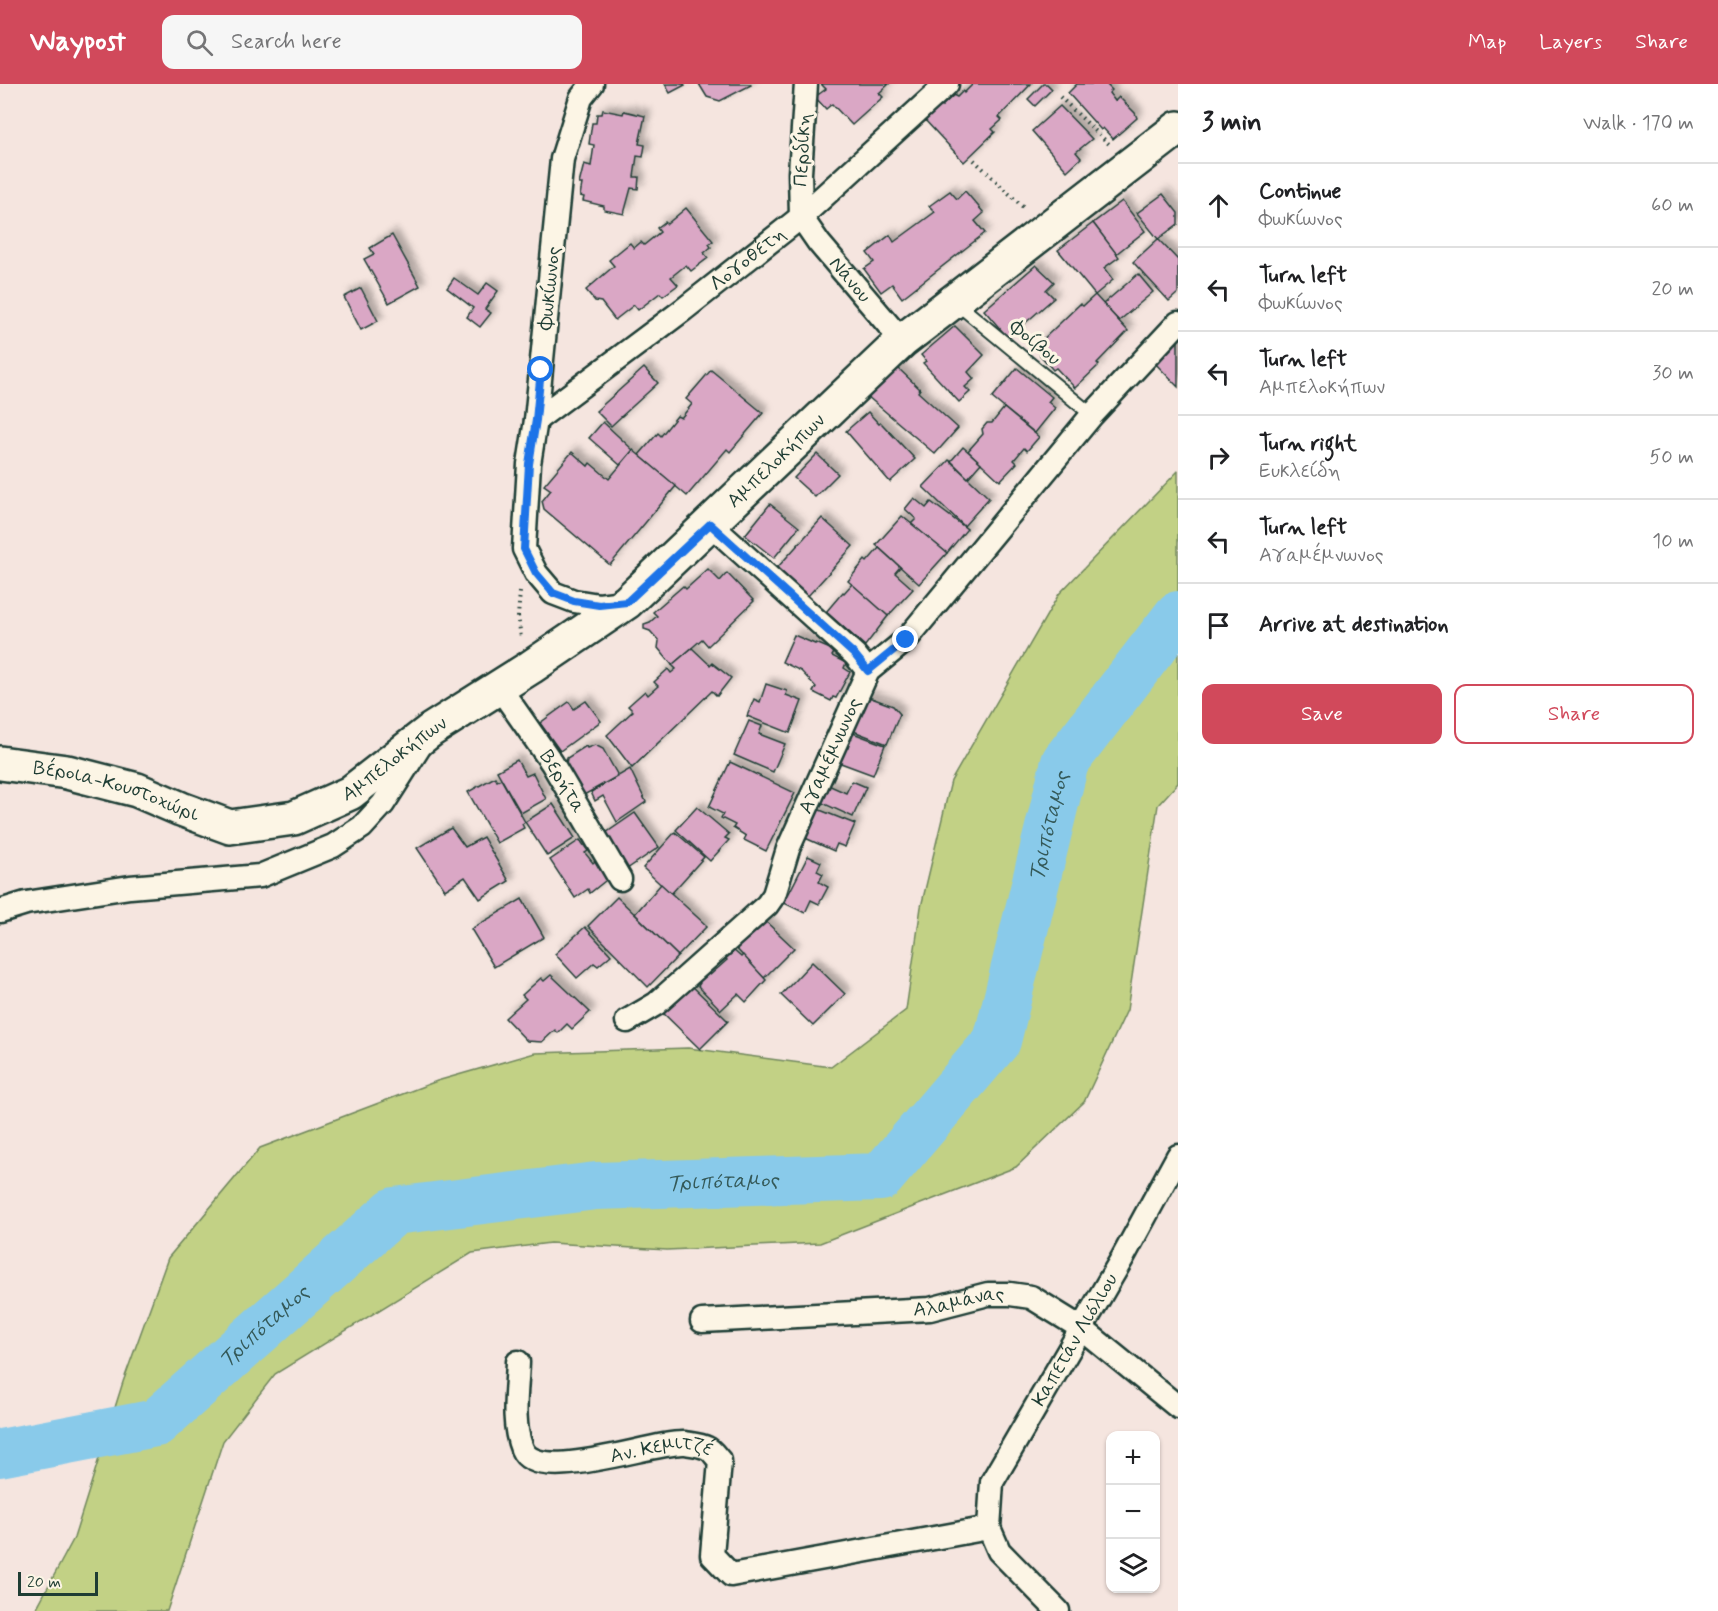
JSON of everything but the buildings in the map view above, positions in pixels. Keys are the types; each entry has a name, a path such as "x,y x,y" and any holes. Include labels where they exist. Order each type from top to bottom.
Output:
{"street":[{"name":"Φωκίωνος","path":"524,549 529,464 536,420 562,159 581,98 592,84"},
{"name":"Περδίκη","path":"801,217 800,173 806,84"},
{"name":"Λογοθέτη","path":"536,420 683,310 801,217 947,84"},
{"name":"Αμπελοκήπων","path":"230,827 294,818 350,793 431,730 531,668 627,602 902,341 1178,128"},
{"name":"Νάνου","path":"801,217 819,243 902,341"},
{"name":"Αγαμέμνωνος","path":"627,1022 656,1004 771,900 788,849 868,671 906,640 1092,415 1178,323"},
{"path":"710,524 855,655 868,671"},
{"path":"524,549 536,573 553,593 574,601 599,605 627,602"},
{"name":"Βερήτα","path":"499,687 552,763 620,879"},
{"path":"0,911 26,903 130,888 260,876 333,846 362,827 383,804 431,730"},
{"name":"Βέροια-Κουστοχώρι","path":"0,763 67,772 137,790 230,827"},
{"name":"Καπετάν Λιόλιου","path":"989,1528 992,1482 1178,1156"},
{"name":"Αλαμάνας","path":"702,1321 930,1309 988,1294 1031,1297 1081,1328 1178,1407"},
{"name":"Αν. Κεμιτζέ","path":"518,1362 516,1423 522,1451 529,1458 549,1465 684,1443 709,1448 720,1461 712,1555 731,1575 989,1528"},
{"path":"989,1528 999,1551 1058,1611"}],"lane":[{"name":"Φοίβου","path":"953,301 1092,415"}],"path":[{"path":"1060,97 1130,164"},
{"path":"974,160 1046,229"},
{"path":"524,549 518,616 522,648 531,668"}],"green space":[{"path":"1178,471 1178,783 1158,805 1127,1010 1084,1102 1016,1167 820,1243 667,1250 550,1243 472,1253 275,1374 223,1441 167,1611 35,1611 74,1538 123,1382 168,1258 260,1148 437,1081 535,1053 688,1048 831,1067 906,1010 921,907 951,781 1059,594"}],"waterway":[{"name":"Τριπόταμος","path":"0,1453 156,1423 394,1211 596,1186 881,1177 997,1041 1065,762 1178,615"}],"route":[{"path":"541,370 529,464 524,549 536,573 553,593 574,601 599,605 627,602 710,524 855,655 868,671 906,640"}]}
